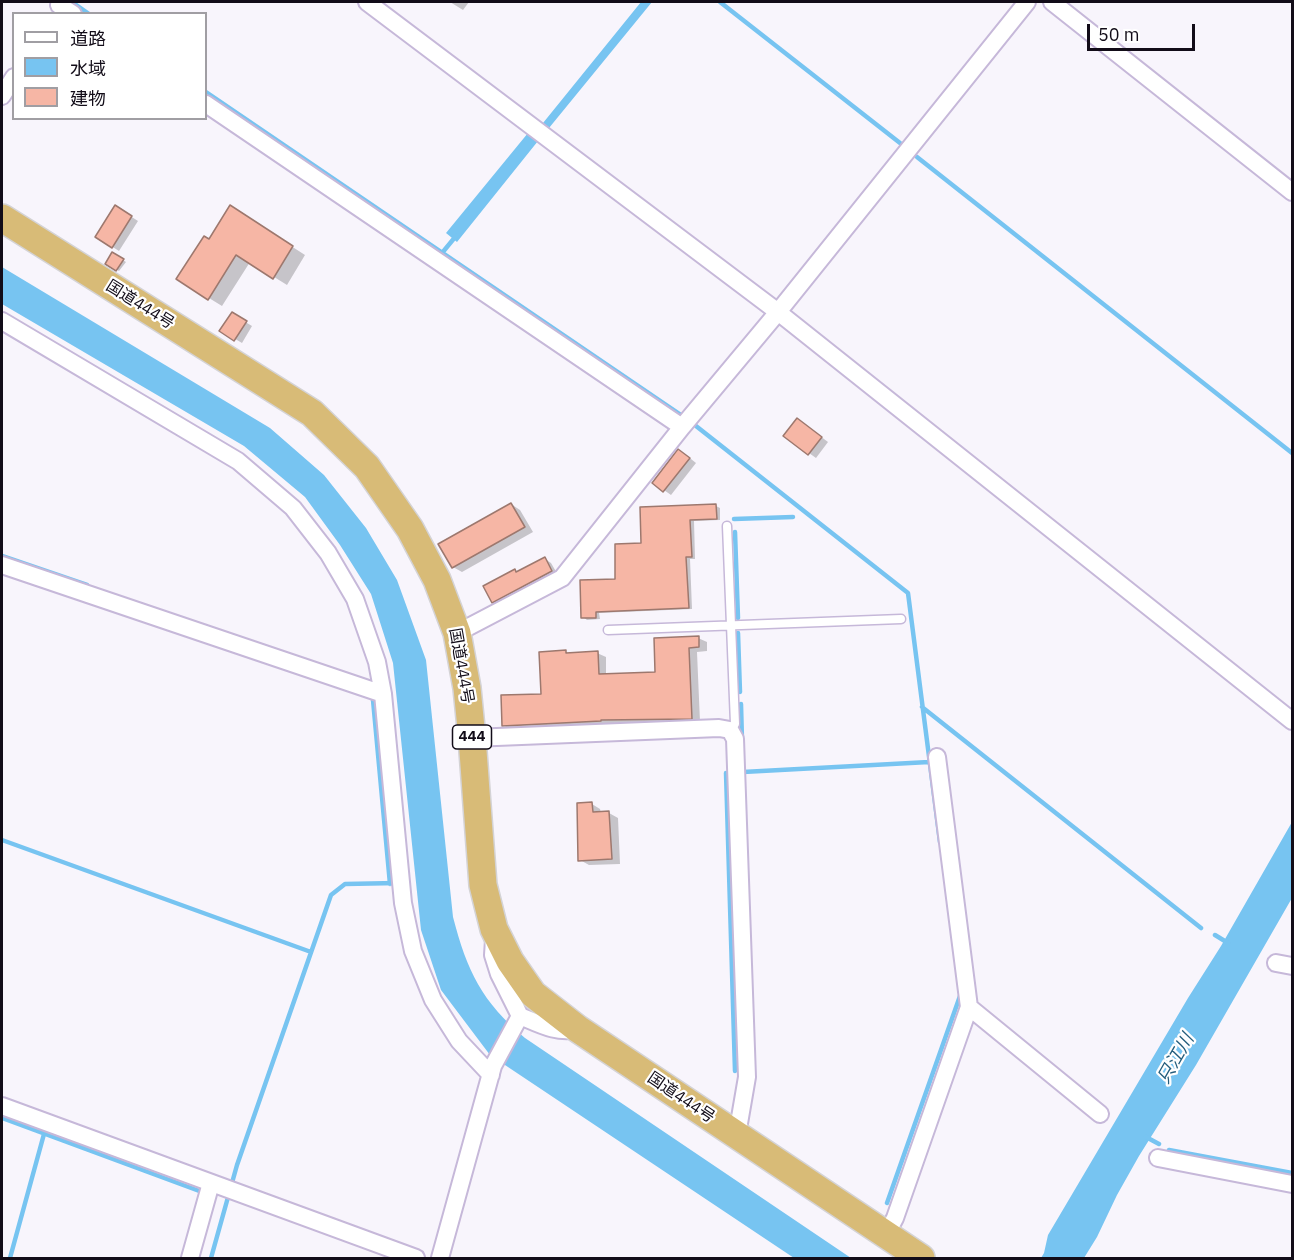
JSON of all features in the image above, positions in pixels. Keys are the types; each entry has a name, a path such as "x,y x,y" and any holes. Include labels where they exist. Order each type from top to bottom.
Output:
{"highway":[{"name":"国道444号","path":"2,218 312,413 367,467 410,529 437,580 457,633 467,688 483,885 494,929 510,961 533,994 578,1029 921,1258"}],"street":[{"path":"367,2 778,312 1293,721"},
{"path":"457,633 562,578 1027,2"},
{"path":"1052,2 1293,192"},
{"path":"2,96 12,80"},
{"path":"207,105 682,427"},
{"path":"2,321 238,461 293,508 328,553 356,599 376,662 382,694 403,903 413,951 433,1000 459,1041 492,1071"},
{"path":"2,565 382,694"},
{"path":"472,738 719,728 730,730 735,739 747,1077 737,1135"},
{"path":"886,1235 895,1218 969,1007 938,757"},
{"path":"494,929 493,956 519,1019 552,1029 569,1031 578,1029"},
{"path":"969,1007 1100,1114"},
{"path":"440,1258 492,1071 519,1019"},
{"path":"2,1106 416,1258"},
{"path":"1158,1158 1293,1184"},
{"path":"190,1258 223,1188"}],"lane":[{"path":"727,526 735,724 730,730"},
{"path":"608,630 901,619"}],"water":[{"path":"641,2 652,2 549,128 547,127 457,242 446,233 528,133 534,137 545,125 543,123"},
{"path":"2,267 270,428 324,475 366,528 397,580 426,660 453,917 464,954 487,998 510,1025 525,1038 851,1258 794,1258 490,1055 441,990 421,930 393,663 371,594 340,545 305,497 244,446 2,304"},
{"name":"只江川","path":"1292,822 1292,898 1196,1065 1139,1156 1097,1237 1084,1258 1041,1258 1048,1235 1221,946"}],"building":[{"path":"115,205 132,216 112,248 95,237"},
{"path":"230,205 293,246 273,279 236,255 208,300 176,279 204,236 209,239"},
{"path":"112,252 124,259 116,271 105,264"},
{"path":"232,312 247,321 234,341 219,331"},
{"path":"797,418 822,437 808,455 783,436"},
{"path":"678,449 690,458 663,492 652,483"},
{"path":"511,503 525,527 452,568 438,544"},
{"path":"716,504 717,519 690,520 692,557 686,557 689,608 596,612 596,618 581,618 580,580 615,579 615,544 641,543 640,507"},
{"path":"545,557 552,571 492,603 483,586 515,569 516,572"},
{"path":"699,636 699,647 689,648 692,719 601,720 502,726 501,695 541,694 539,652 598,651 599,674 655,672 654,638"},
{"path":"592,802 593,812 609,811 612,859 578,861 577,803"}],"waterway":[{"path":"72,2 86,12"},
{"path":"720,2 900,143"},
{"path":"207,93 681,415"},
{"path":"917,157 1292,453"},
{"path":"442,253 456,236"},
{"path":"696,426 908,593 940,842"},
{"path":"734,519 793,517"},
{"path":"735,532 738,618"},
{"path":"2,556 87,585"},
{"path":"738,633 740,692"},
{"path":"373,700 390,884"},
{"path":"741,704 742,740"},
{"path":"922,707 1201,928"},
{"path":"743,770 743,772 929,762"},
{"path":"726,773 735,1071"},
{"path":"2,840 311,952"},
{"path":"211,1258 237,1165 331,895 345,884 397,883"},
{"path":"1215,935 1228,943"},
{"path":"887,1203 960,996"},
{"path":"2,1118 202,1192"},
{"path":"10,1258 44,1134"},
{"path":"1146,1137 1159,1144"},
{"path":"1169,1150 1292,1173"}]}
